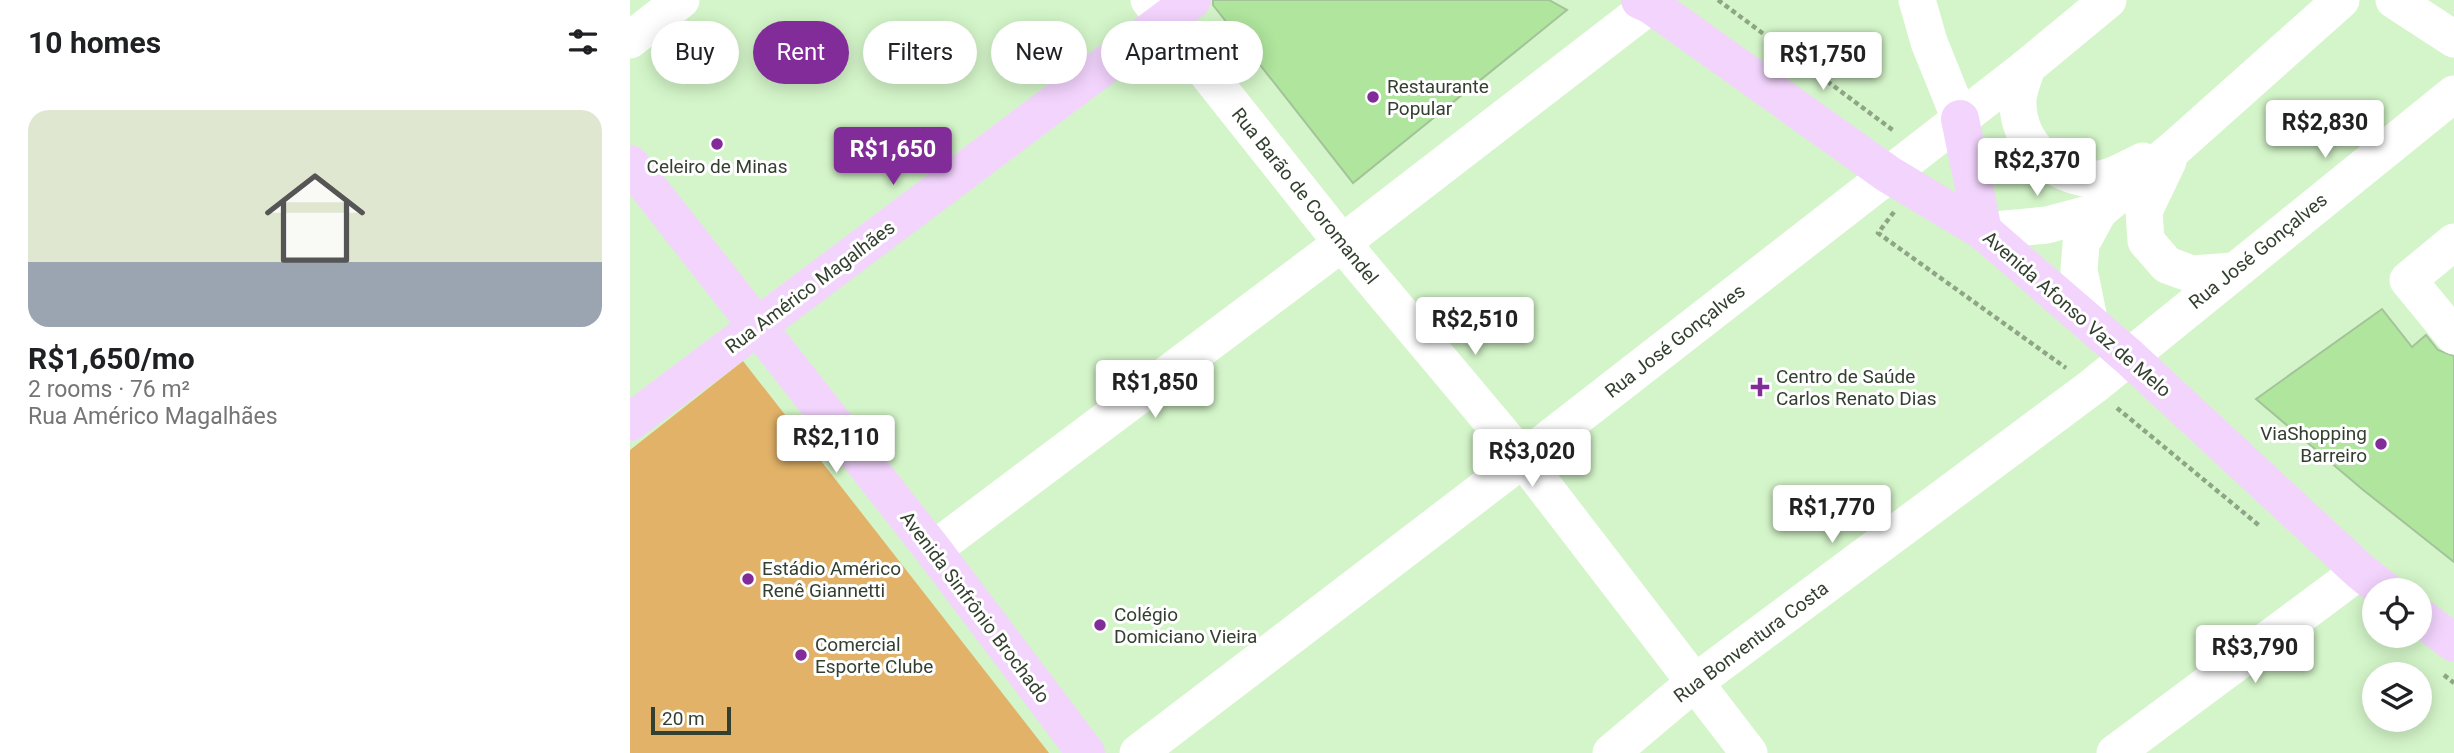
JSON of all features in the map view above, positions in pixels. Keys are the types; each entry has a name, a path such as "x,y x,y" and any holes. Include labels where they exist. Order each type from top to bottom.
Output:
{"main road":[{"name":"Avenida Afonso Vaz de Melo","path":"1649,2 1888,174 1983,231 2129,357 2370,578"},
{"name":"Rua Américo Magalhães","path":"630,422 1169,7"},
{"path":"1960,119 1983,231"},
{"name":"Avenida Sinfrônio Brochado","path":"630,164 933,550 1086,753"},
{"path":"2432,626 2454,643"}],"street":[{"path":"630,40 681,0"},
{"path":"1917,0 1929,41 1960,119"},
{"name":"Rua José Gonçalves","path":"1138,753 1523,459 2027,67 2108,0"},
{"path":"2090,324 2079,270 2081,244 2099,211 2175,148 2341,0"},
{"path":"2394,0 2454,39"},
{"path":"933,550 1342,243 1649,2"},
{"name":"Rua Barão de Coromandel","path":"1169,7 1342,243 1523,459 1749,753"},
{"path":"2027,67 2018,98 2023,130 2040,158 2068,175 2100,180 2175,148"},
{"name":"Rua José Gonçalves","path":"2129,357 2454,94"},
{"path":"2175,148 2144,211 2146,241 2167,265 2192,274 2233,271"},
{"path":"1983,231 2048,225 2099,211"},
{"path":"2450,255 2407,280 2454,337"},
{"name":"Rua Bonventura Costa","path":"1611,753 1694,683 2129,357"},
{"path":"2115,753 2362,587"}],"shaded area":[{"name":"Estádio Américo Renê Giannetti","path":"743,361 1049,753 630,753 630,450"}],"building":[{"name":"Restaurante Popular","path":"1213,0 1549,0 1567,10 1353,183 1263,69 1263,21 1226,21 1213,5"},
{"name":"ViaShopping Barreiro","path":"2382,309 2412,347 2426,335 2438,350 2454,356 2454,562 2362,489 2256,399"}],"place":[{"name":"Restaurante Popular","path":"1373,97"},
{"name":"Celeiro de Minas","path":"717,144"},
{"name":"Centro de Saúde Carlos Renato Dias","path":"1760,387"},
{"name":"ViaShopping Barreiro","path":"2381,444"},
{"name":"Estádio Américo Renê Giannetti","path":"748,579"},
{"name":"Colégio Domiciano Vieira","path":"1100,625"},
{"name":"Comercial Esporte Clube","path":"801,655"}]}
